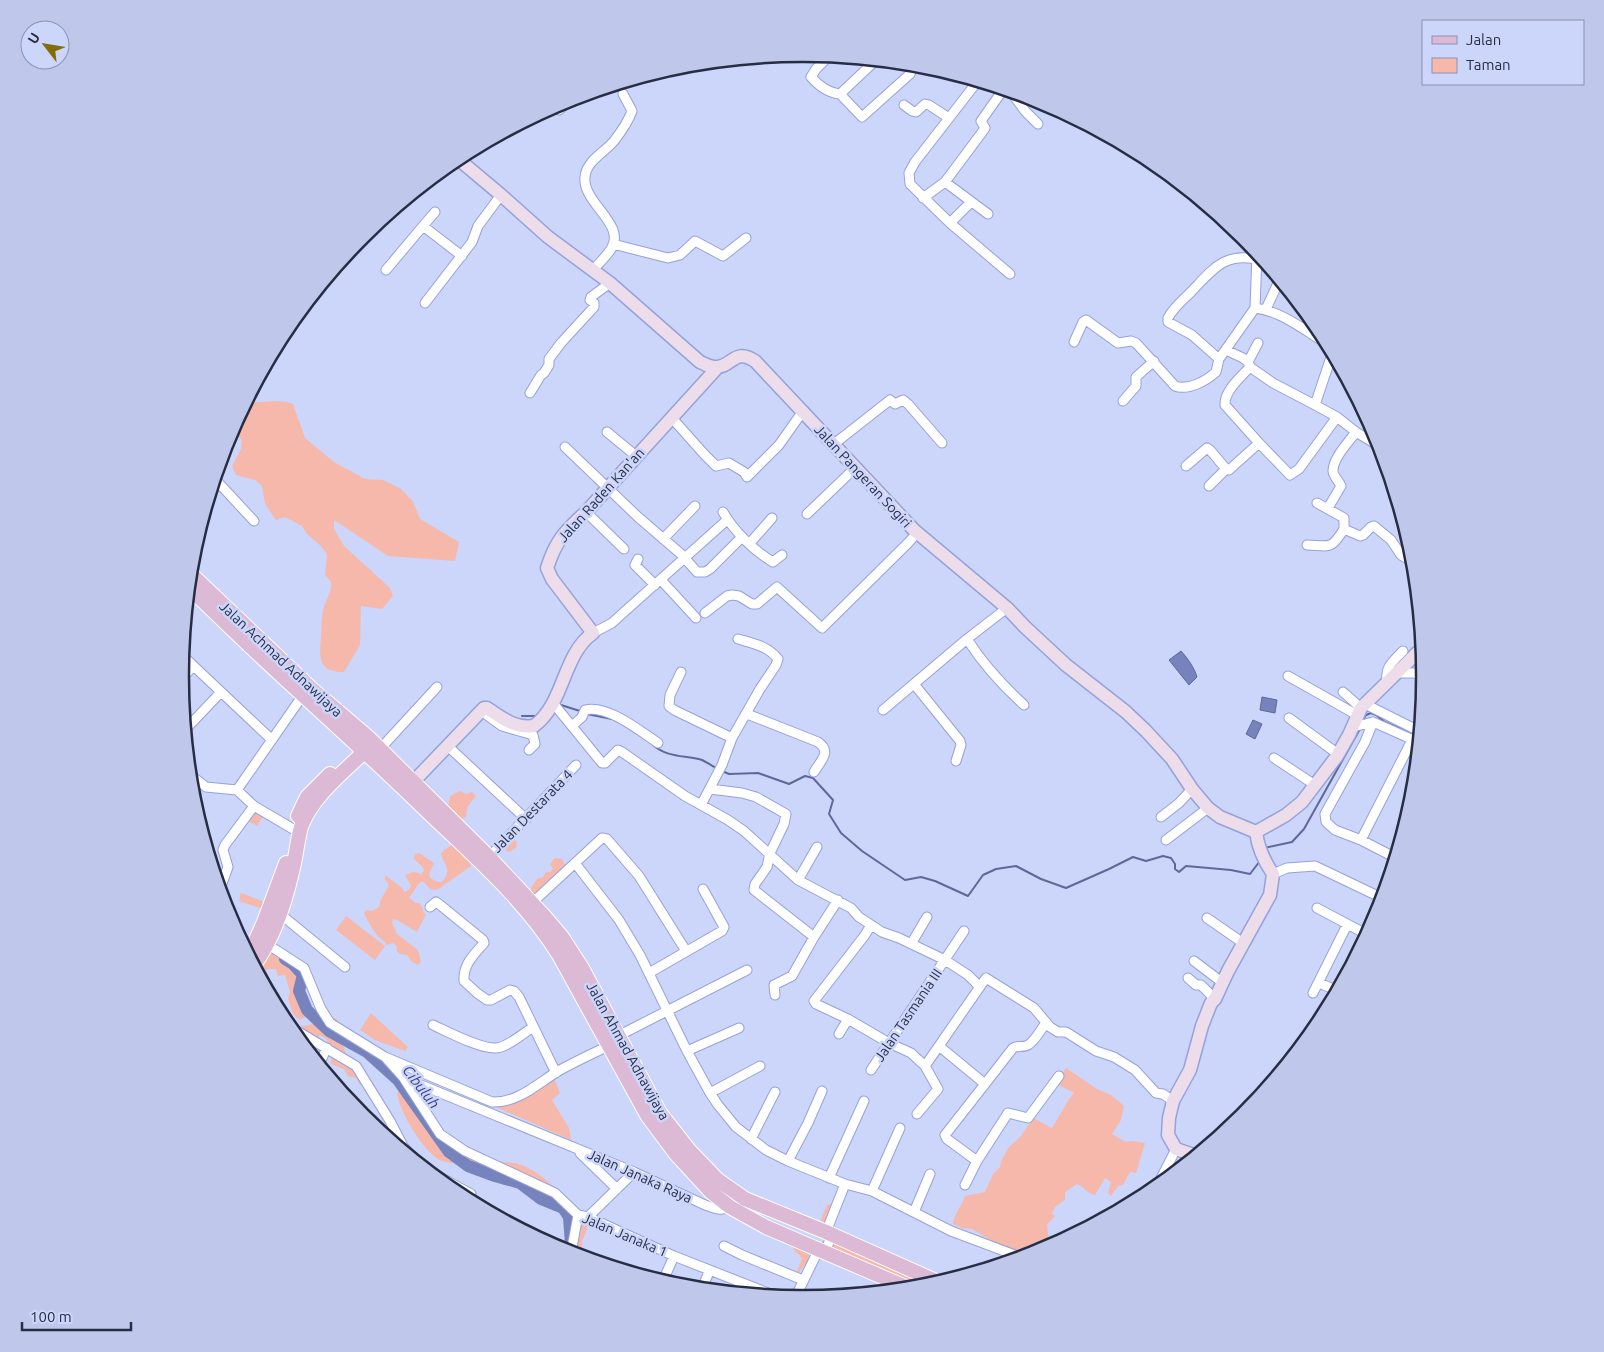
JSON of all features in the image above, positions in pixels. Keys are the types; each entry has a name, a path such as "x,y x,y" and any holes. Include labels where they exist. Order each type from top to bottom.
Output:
{"main road":[{"name":"Jalan Achmad Adnawijaya","path":"196,589 303,695 369,745"},
{"name":"Jalan Achmad Adnawijaya","path":"196,589 312,690 369,745"},
{"path":"258,951 279,913 293,871 301,827 308,812 369,745"},
{"path":"258,951 284,869 293,830 307,797 369,745"},
{"name":"Jalan Ahmad Adnawijaya","path":"369,745 415,784 489,857 533,902 562,937 592,1002 608,1046 647,1115 708,1198 730,1207 759,1223 895,1282"},
{"name":"Jalan Ahmad Adnawijaya","path":"369,745 536,920 582,983"},
{"name":"Jalan Ahmad Adnawijaya","path":"592,1002 618,1036 660,1114 718,1180 730,1190 748,1201 826,1232 927,1277"},
{"path":"743,1214 751,1208 748,1201"},
{"path":"759,1223 757,1219 758,1214 762,1209 766,1208"}],"street":[{"path":"822,63 812,77 822,88 832,94 840,94 869,67"},
{"path":"840,94 862,117 911,72"},
{"path":"973,87 915,162 909,173 910,184 950,223 1010,274"},
{"path":"593,270 611,250 613,232 609,222 588,194 584,179 587,168 614,141 628,122 632,111 623,94"},
{"path":"923,198 945,182 983,131 985,128 980,121 999,95"},
{"path":"1019,102 1038,124"},
{"path":"904,105 916,112 925,104 929,104 949,118"},
{"path":"464,164 501,194 548,237 610,283 700,362 717,368"},
{"path":"945,182 988,214"},
{"path":"425,303 472,242 478,226 501,194"},
{"path":"950,223 971,202"},
{"path":"386,270 435,212"},
{"path":"423,226 462,256"},
{"path":"613,244 668,258 680,255 696,241 723,256 746,238"},
{"path":"1219,359 1192,336 1168,322 1168,318 1215,266 1235,258 1250,257"},
{"path":"1074,342 1083,322 1086,320 1118,343 1131,341 1136,343 1172,383 1180,388 1198,384 1216,372 1219,359 1255,308 1258,265"},
{"path":"530,394 540,375 544,373 549,365 549,359 594,307 594,303 590,300 591,297 610,283"},
{"path":"1266,310 1276,287"},
{"path":"1255,308 1278,314 1311,334"},
{"path":"1258,344 1249,365 1231,388 1225,400 1225,406 1290,475 1299,469 1337,417"},
{"path":"1226,350 1273,383 1337,417 1368,439"},
{"name":"Jalan Pangeran Sogiri","path":"717,368 737,356 747,356 761,367 916,533 1007,608 1066,665 1114,702 1146,731 1172,759 1192,789 1208,808 1220,817 1256,832"},
{"path":"1124,401 1136,386 1136,377 1154,361"},
{"path":"1315,404 1329,363"},
{"name":"Jalan Raden Kan'an","path":"593,633 552,579 547,568 556,544 564,532 586,512 717,368"},
{"path":"834,444 890,400 895,404 903,400 908,404 942,443"},
{"path":"671,417 716,466 730,463 747,476 779,445 803,411"},
{"path":"607,432 636,456"},
{"path":"1328,508 1341,486 1334,476 1335,465 1356,432"},
{"path":"1209,486 1226,469 1231,469 1259,443"},
{"path":"565,447 607,488 681,554 697,572 706,572 742,537"},
{"path":"1186,466 1207,448 1226,469"},
{"path":"807,514 855,468"},
{"path":"220,484 254,520"},
{"path":"1307,545 1332,546 1344,529 1344,519 1317,503"},
{"path":"663,538 695,506"},
{"path":"586,512 624,549"},
{"path":"415,784 484,708 487,708 507,722 519,726 534,726 550,709 574,655 593,633 612,623 658,583 725,516 742,537 772,562 782,555"},
{"path":"750,544 772,518"},
{"path":"1344,529 1360,536 1374,526 1392,540 1404,556"},
{"path":"705,613 727,596 732,595 739,596 752,604 757,604 777,587 822,628 902,550 916,533"},
{"path":"638,558 634,564 696,618"},
{"path":"883,710 1007,608"},
{"path":"702,805 720,769 732,738 778,659 764,647 738,639"},
{"path":"967,639 988,669 1024,705"},
{"path":"1387,684 1385,673 1402,651"},
{"path":"1389,854 1329,826 1325,818 1326,810 1344,759 1362,718 1396,673 1415,655"},
{"path":"189,662 271,739"},
{"path":"189,670 193,666"},
{"path":"681,672 670,694 669,706 732,738"},
{"path":"1396,673 1416,674"},
{"path":"1288,676 1362,718 1412,740"},
{"path":"914,684 960,741 961,745 956,761"},
{"path":"369,745 436,687"},
{"path":"191,724 221,692"},
{"path":"1188,1153 1176,1148 1168,1136 1169,1118 1173,1101 1190,1070 1205,1017 1211,1003 1215,999 1243,942 1270,894 1269,868 1257,841 1256,832 1286,815 1302,802 1315,785 1365,742 1362,718 1343,692"},
{"path":"237,790 303,695"},
{"path":"550,709 562,715 602,763 605,763 618,750 728,820 770,853 798,880 851,908 871,926 882,932 945,960 968,975 979,986"},
{"path":"572,726 588,709 594,709 619,717 658,743"},
{"path":"747,714 818,742 824,747 826,751 814,772"},
{"path":"415,784 452,750 485,715 502,726 533,735 535,744 529,750"},
{"path":"1289,718 1344,759"},
{"path":"1362,718 1413,730"},
{"path":"1361,840 1411,749"},
{"path":"452,750 526,819"},
{"path":"1274,758 1315,785"},
{"name":"Jalan Destarata 4","path":"489,857 576,765"},
{"path":"198,780 206,787 237,790 254,806 293,830"},
{"path":"710,788 742,792 756,797 786,814 784,824 770,853 767,867 757,881 754,890 814,937"},
{"path":"1161,817 1179,803 1192,789"},
{"path":"223,880 228,867 223,850 254,806"},
{"path":"1166,840 1208,808"},
{"path":"533,902 602,838 606,839 639,876 686,951"},
{"path":"798,880 817,847"},
{"path":"575,863 619,920 710,1093 736,1127 766,1150 788,1161 829,1178 872,1191 951,1231 1010,1253"},
{"path":"1269,868 1315,866 1375,895"},
{"path":"649,974 722,931 724,927 703,890"},
{"path":"775,995 774,985 792,976 838,900"},
{"path":"430,907 436,902 482,938 484,943 466,966 463,974 464,981 487,1000 491,1000 510,990 514,991 522,1002 556,1073"},
{"path":"1317,908 1360,931"},
{"path":"279,913 345,967"},
{"path":"911,944 927,917"},
{"path":"1207,918 1243,942"},
{"path":"1314,993 1347,925"},
{"path":"871,926 816,999 816,1004 911,1053 925,1066 938,1089 917,1114"},
{"name":"Jalan Tasmania III","path":"872,1070 964,931"},
{"path":"258,951 304,968 321,1010 330,1023 385,1057 492,1102 515,1098 536,1088 556,1073 608,1046"},
{"path":"1194,961 1223,983"},
{"path":"618,1036 747,970"},
{"path":"925,1066 979,986 985,978 988,978 1034,1008 1058,1032 1066,1032 1096,1051 1114,1057 1135,1070 1156,1093 1163,1094 1173,1101"},
{"path":"1188,978 1196,986 1201,985 1215,999"},
{"path":"1320,982 1330,987"},
{"path":"839,1034 848,1019"},
{"path":"977,1161 945,1136 1013,1048 1030,1044 1046,1022"},
{"path":"433,1025 463,1039 496,1048 503,1046 533,1027"},
{"path":"687,1052 739,1028"},
{"path":"304,1034 356,1066 399,1139"},
{"path":"939,1046 985,1084"},
{"path":"322,1058 328,1048"},
{"name":"Jalan Janaka 1","path":"385,1057 403,1078 440,1134 465,1151 555,1194 583,1216 674,1256 754,1287"},
{"path":"710,1093 760,1066"},
{"path":"965,1185 977,1161 1008,1113 1028,1118 1059,1076"},
{"name":"Jalan Janaka Raya","path":"403,1078 634,1172 708,1198"},
{"path":"788,1161 808,1124 822,1090"},
{"path":"752,1139 775,1092"},
{"path":"829,1178 864,1101"},
{"path":"872,1191 900,1128"},
{"name":"Jalan Janaka Raya","path":"574,1148 617,1189"},
{"path":"1165,1170 1176,1148"},
{"path":"573,1245 583,1216 617,1189 634,1172"},
{"path":"914,1212 930,1174"},
{"path":"799,1290 819,1249 828,1245 830,1238 826,1232 846,1184"},
{"path":"724,1246 750,1259 803,1280"},
{"path":"666,1274 674,1256"},
{"path":"705,1281 710,1270"}],"green space":[{"path":"282,401 293,404 305,438 334,462 365,479 383,480 401,489 413,501 420,519 459,542 455,561 388,556 334,520 334,529 344,546 390,588 393,596 382,609 361,606 360,645 344,672 328,669 324,666 320,656 322,614 331,586 331,582 325,575 327,555 302,526 285,517 276,520 265,504 262,486 255,480 236,475 232,466 241,449 242,440 238,435 254,402"},
{"path":"460,791 466,794 472,792 476,796 468,806 467,816 462,819 458,817 455,811 448,807 450,796"},
{"path":"254,806 265,813 257,826 245,819"},
{"path":"514,839 517,842 516,848 509,852 506,851 506,846"},
{"path":"452,845 457,846 470,858 471,866 437,890 431,889 423,881 418,884 409,897 415,903 419,903 426,915 417,932 393,919 392,923 397,934 418,950 421,962 418,965 411,961 407,955 400,954 393,943 386,945 373,929 364,913 367,910 372,911 379,907 381,899 389,886 385,875 402,888 404,892 409,890 411,886 405,875 413,872 422,874 424,870 414,858 415,854 419,853 434,863 429,874 430,878 442,882 447,874 447,868 441,854"},
{"path":"555,858 562,859 567,866 575,869 567,879 563,879 535,896 532,894 531,888 537,879 553,869 550,864"},
{"path":"241,893 265,902 263,909 239,901"},
{"path":"346,916 385,946 375,960 336,930"},
{"path":"274,942 285,955 289,966 296,967 297,963 304,979 300,983 303,986 299,988 304,999 298,1003 306,1011 307,1015 305,1018 299,1019 293,1014 288,998 290,992 285,975 278,976 276,969 265,971 260,962 268,951 271,952"},
{"path":"371,1013 408,1047 405,1051 375,1040 360,1030"},
{"path":"330,1018 336,1018 351,1040 343,1041 342,1045 346,1055 357,1064 365,1086 360,1085 356,1078 348,1076 344,1069 331,1064 331,1058 333,1057 326,1038 319,1035 319,1040 314,1046 301,1029 301,1026 310,1025 318,1021 325,1028"},
{"path":"1066,1068 1097,1089 1111,1095 1124,1106 1121,1120 1112,1134 1126,1142 1145,1143 1136,1173 1130,1172 1123,1185 1118,1186 1111,1196 1108,1193 1111,1182 1105,1178 1095,1195 1077,1184 1065,1192 1065,1200 1055,1207 1052,1214 1055,1216 1047,1225 1048,1238 1013,1252 972,1229 962,1228 953,1224 956,1213 965,1196 985,1192 1009,1147 1021,1136 1033,1118 1052,1128 1074,1093 1055,1083"},
{"path":"553,1076 560,1093 552,1100 569,1128 571,1140 496,1107"},
{"path":"403,1089 416,1097 440,1140 445,1144 480,1158 515,1163 542,1176 587,1221 588,1226 582,1242 582,1249 565,1242 571,1226 563,1213 555,1207 483,1168 442,1161 435,1157 413,1131 402,1110 397,1092"},
{"path":"827,1205 834,1205 832,1230 820,1224"},
{"path":"793,1244 810,1252 807,1262 798,1273 797,1271 802,1259 794,1250"},
{"path":"835,1244 917,1279 900,1281 830,1247"}],"water":[{"path":"1181,651 1197,677 1189,685 1169,660"},
{"path":"1262,697 1277,700 1275,713 1260,710"},
{"path":"1253,720 1262,724 1255,739 1246,734"}],"waterway":[{"path":"559,706 580,711"},
{"path":"1363,720 1366,715 1371,713 1385,722 1412,734"},
{"path":"587,714 612,719"},
{"path":"522,716 537,716"},
{"path":"1264,848 1292,842 1304,829 1361,727"},
{"path":"653,745 664,752 702,760 716,768"},
{"path":"722,771 729,774 758,773 789,784 805,776 813,778 833,800 829,814 841,833 862,851 905,880 921,877 935,881 968,896 983,875 996,869 1016,866 1041,879 1066,888 1133,857 1146,861 1163,856 1171,858 1175,864 1175,869 1179,872 1186,866 1231,870 1250,874 1260,861"},
{"name":"Cibuluh","path":"250,943 263,947"},
{"name":"Cibuluh","path":"285,959 293,964 303,975 299,991 307,1010 329,1031 367,1052 398,1080 449,1152 468,1166 520,1183 541,1199 563,1208 569,1217 571,1244"}]}
